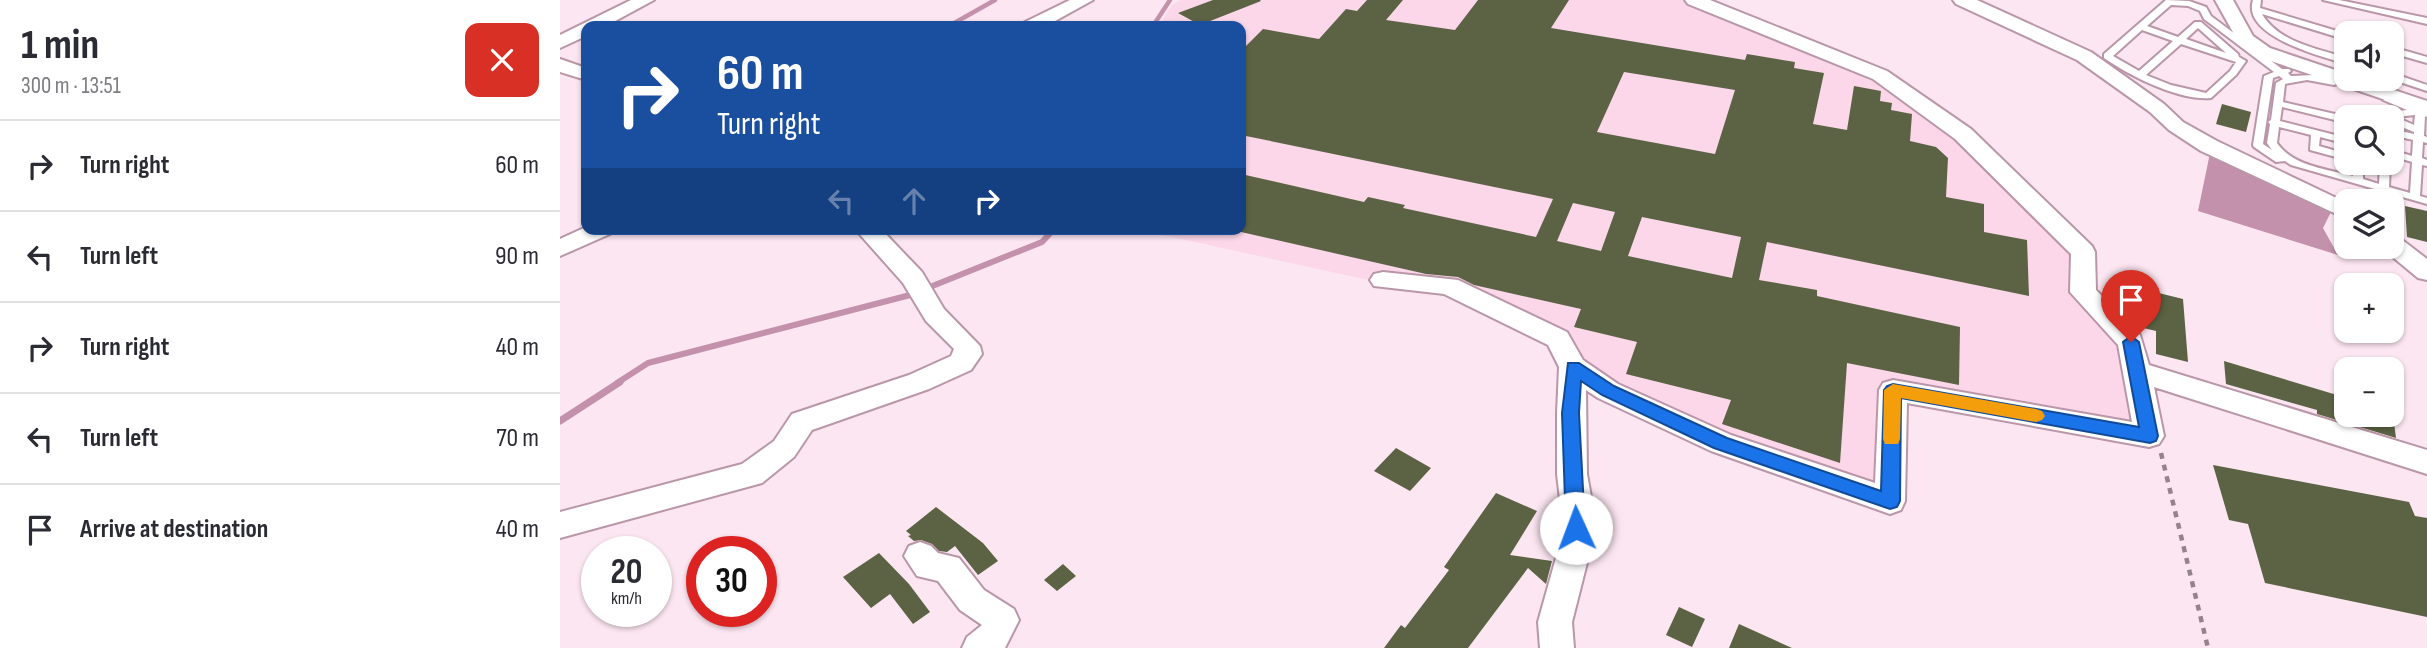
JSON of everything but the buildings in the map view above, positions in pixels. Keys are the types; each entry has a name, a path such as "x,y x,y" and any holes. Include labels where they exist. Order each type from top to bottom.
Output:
{"street":[{"path":"602,21 645,0"},
{"path":"1042,21 1084,0"},
{"path":"1382,280 1449,286 1558,339 1573,367 1608,391 1721,443 1890,501 1893,390 2150,436 2131,342 2083,292 2083,252 1963,134 1880,75 1694,0"},
{"path":"1962,0 2084,55 2128,86 2176,126 2209,146 2334,206"},
{"path":"2224,0 2246,39 2263,52 2425,111"},
{"path":"560,42 581,32"},
{"path":"560,65 581,72"},
{"path":"560,248 589,235"},
{"path":"560,525 751,474 784,449 802,422 919,382 961,363 968,354 967,346 935,315 913,278 873,235"},
{"path":"2404,254 2427,272"},
{"path":"1557,648 1555,622 1575,547 1577,508 1572,474 1571,413 1573,367"},
{"path":"2136,370 2427,462"},
{"path":"920,556 929,566 947,568 972,600 1002,620 994,636 979,648"}],"lane":[{"path":"2327,0 2427,21"},
{"path":"2241,61 2233,73 2208,96 2189,94 2140,75 2107,56 2169,2 2189,4 2203,9 2207,17 2286,73 2322,78 2425,111"},
{"path":"2255,3 2334,32"},
{"path":"2255,3 2262,23 2277,34 2334,56"},
{"path":"2140,75 2207,17"},
{"path":"2198,24 2241,61"},
{"path":"2141,27 2241,61"},
{"path":"2404,53 2427,60"},
{"path":"2320,71 2269,76 2258,145 2296,169 2427,204"},
{"path":"2286,73 2281,83 2273,122 2272,143 2279,153 2295,163 2384,189 2385,175"},
{"path":"2404,80 2427,88"},
{"path":"2277,103 2334,117"},
{"path":"2404,113 2425,111"},
{"path":"2415,198 2423,161 2425,111"},
{"path":"2273,122 2334,138"},
{"path":"2404,126 2422,137"},
{"path":"2316,133 2314,148 2334,153"},
{"path":"2404,134 2422,137"},
{"path":"2404,156 2423,161"},
{"path":"2358,175 2358,182"},
{"path":"2404,195 2427,204"}],"path":[{"path":"2150,436 2160,446 2208,648"}],"shaded area":[{"path":"1181,0 1683,0 1884,82 1957,135 2074,255 2121,338 2138,422 2132,428 1880,382 1878,479 1865,482 1734,442 1578,369 1561,337 1450,284 1373,281 1163,235 1246,235 1246,21 1162,21 1172,5"},
{"path":"2210,153 2331,212 2323,228 2334,248 2334,254 2198,211"}],"waterway":[{"path":"958,21 995,0"},
{"path":"1156,21 1170,0"},
{"path":"925,289 1042,242 1048,235"},
{"path":"617,383 648,363 914,294"},
{"path":"560,421 620,382"}],"slow traffic":[{"path":"1892,439 1893,390 2036,416"}],"route":[{"path":"1576,528 1577,508 1572,474 1573,367 1608,391 1721,443 1890,501 1893,390 2150,436 2131,342"}]}
